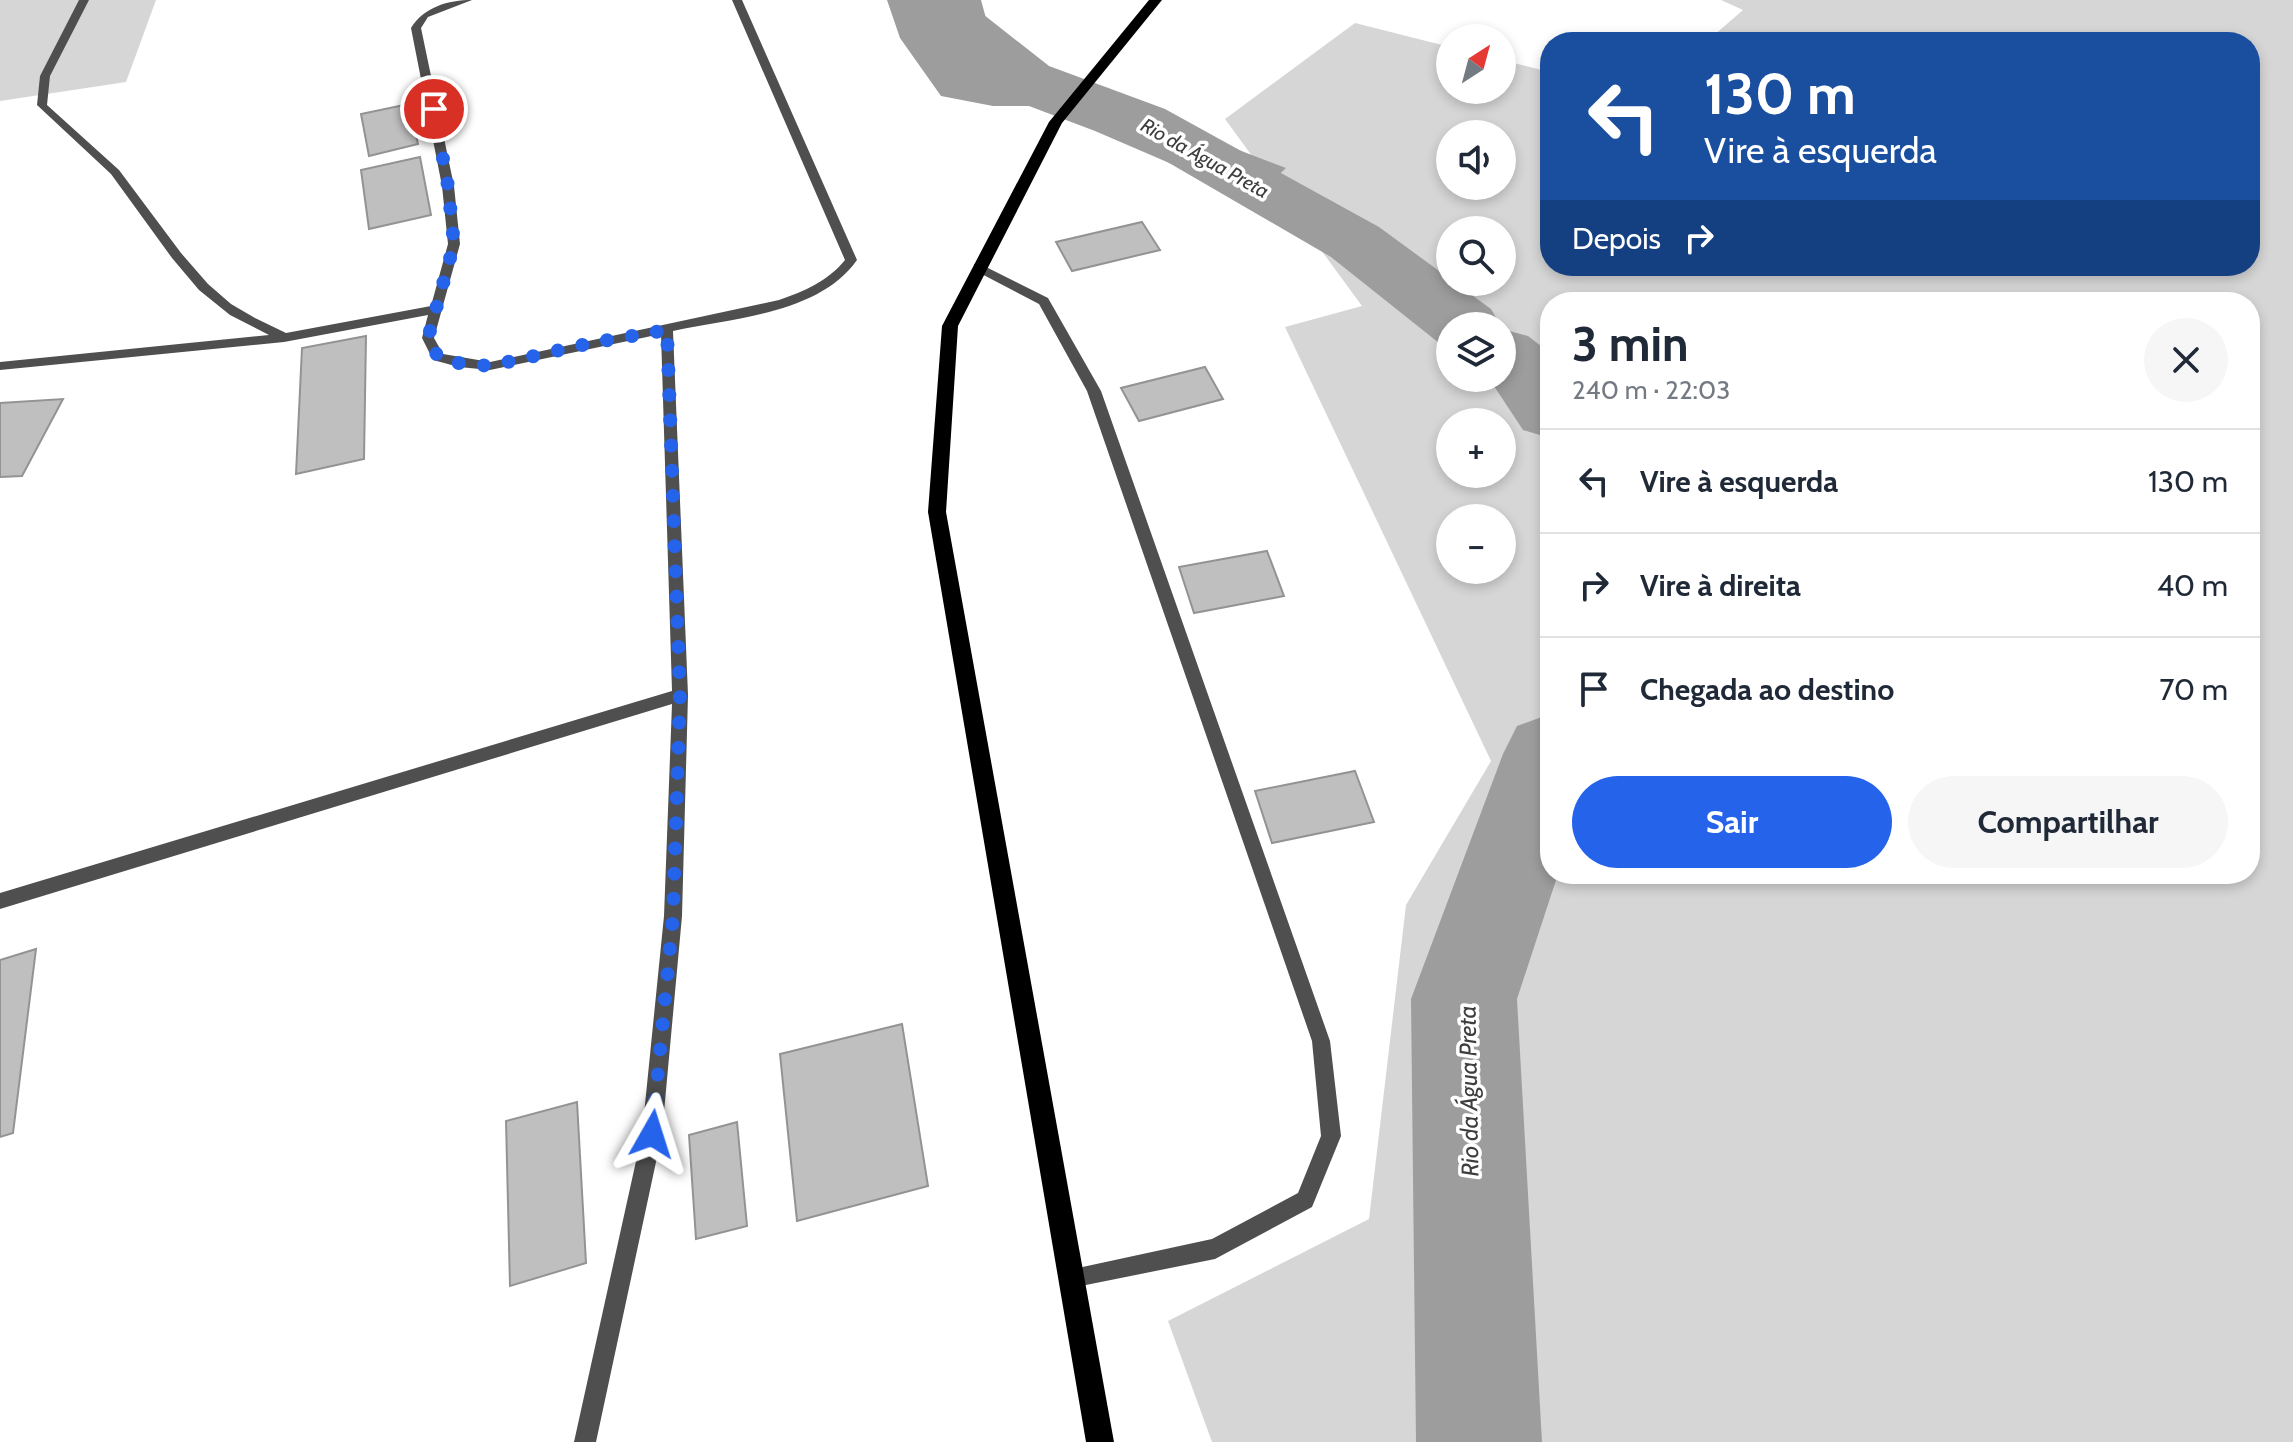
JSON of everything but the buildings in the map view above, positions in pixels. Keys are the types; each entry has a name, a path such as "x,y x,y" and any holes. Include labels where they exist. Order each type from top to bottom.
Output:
{"main road":[{"path":"1100,1442 937,512 950,326 1056,122 1156,0"}],"street":[{"path":"84,0 45,76 42,105 55,122 76,134 114,171 183,266 220,303 284,338"},
{"path":"467,0 424,15 416,28 446,172 454,244 428,338 438,357 490,366 782,304 816,292 839,277 851,260 737,0"},
{"path":"978,267 1044,301 1094,391 1321,1041 1331,1136 1305,1200 1215,1249 1071,1278"},
{"path":"0,366 284,338 436,309"},
{"path":"585,1442 652,1134 673,916 680,695 667,330"},
{"path":"0,901 680,695"}],"shaded area":[{"path":"0,0 156,0 126,82 0,101"},
{"path":"1721,0 2293,0 2293,1442 1212,1442 1168,1321 1369,1219 1406,905 1491,761 1285,327 1362,306 1225,119 1355,23 1436,43 1436,104 1516,104 1516,64 1540,70 1540,276 2260,276 2260,32 1718,32 1743,10"}],"water":[{"path":"887,0 981,0 987,22 1054,72 1111,92 1142,113 1286,168 1253,199 1029,106 993,106 941,96 900,38"}],"waterway":[{"name":"Rio da Água Preta","path":"947,0 952,18 1027,79 1143,122 1355,242 1447,312"},
{"name":"Rio da Água Preta","path":"1516,364 1540,396"},
{"name":"Rio da Água Preta","path":"1479,1442 1464,999 1540,782"}],"route":[{"path":"434,109 448,186 454,244 428,338 438,357 490,366 591,343 667,330 680,695 673,916 652,1134"}]}
